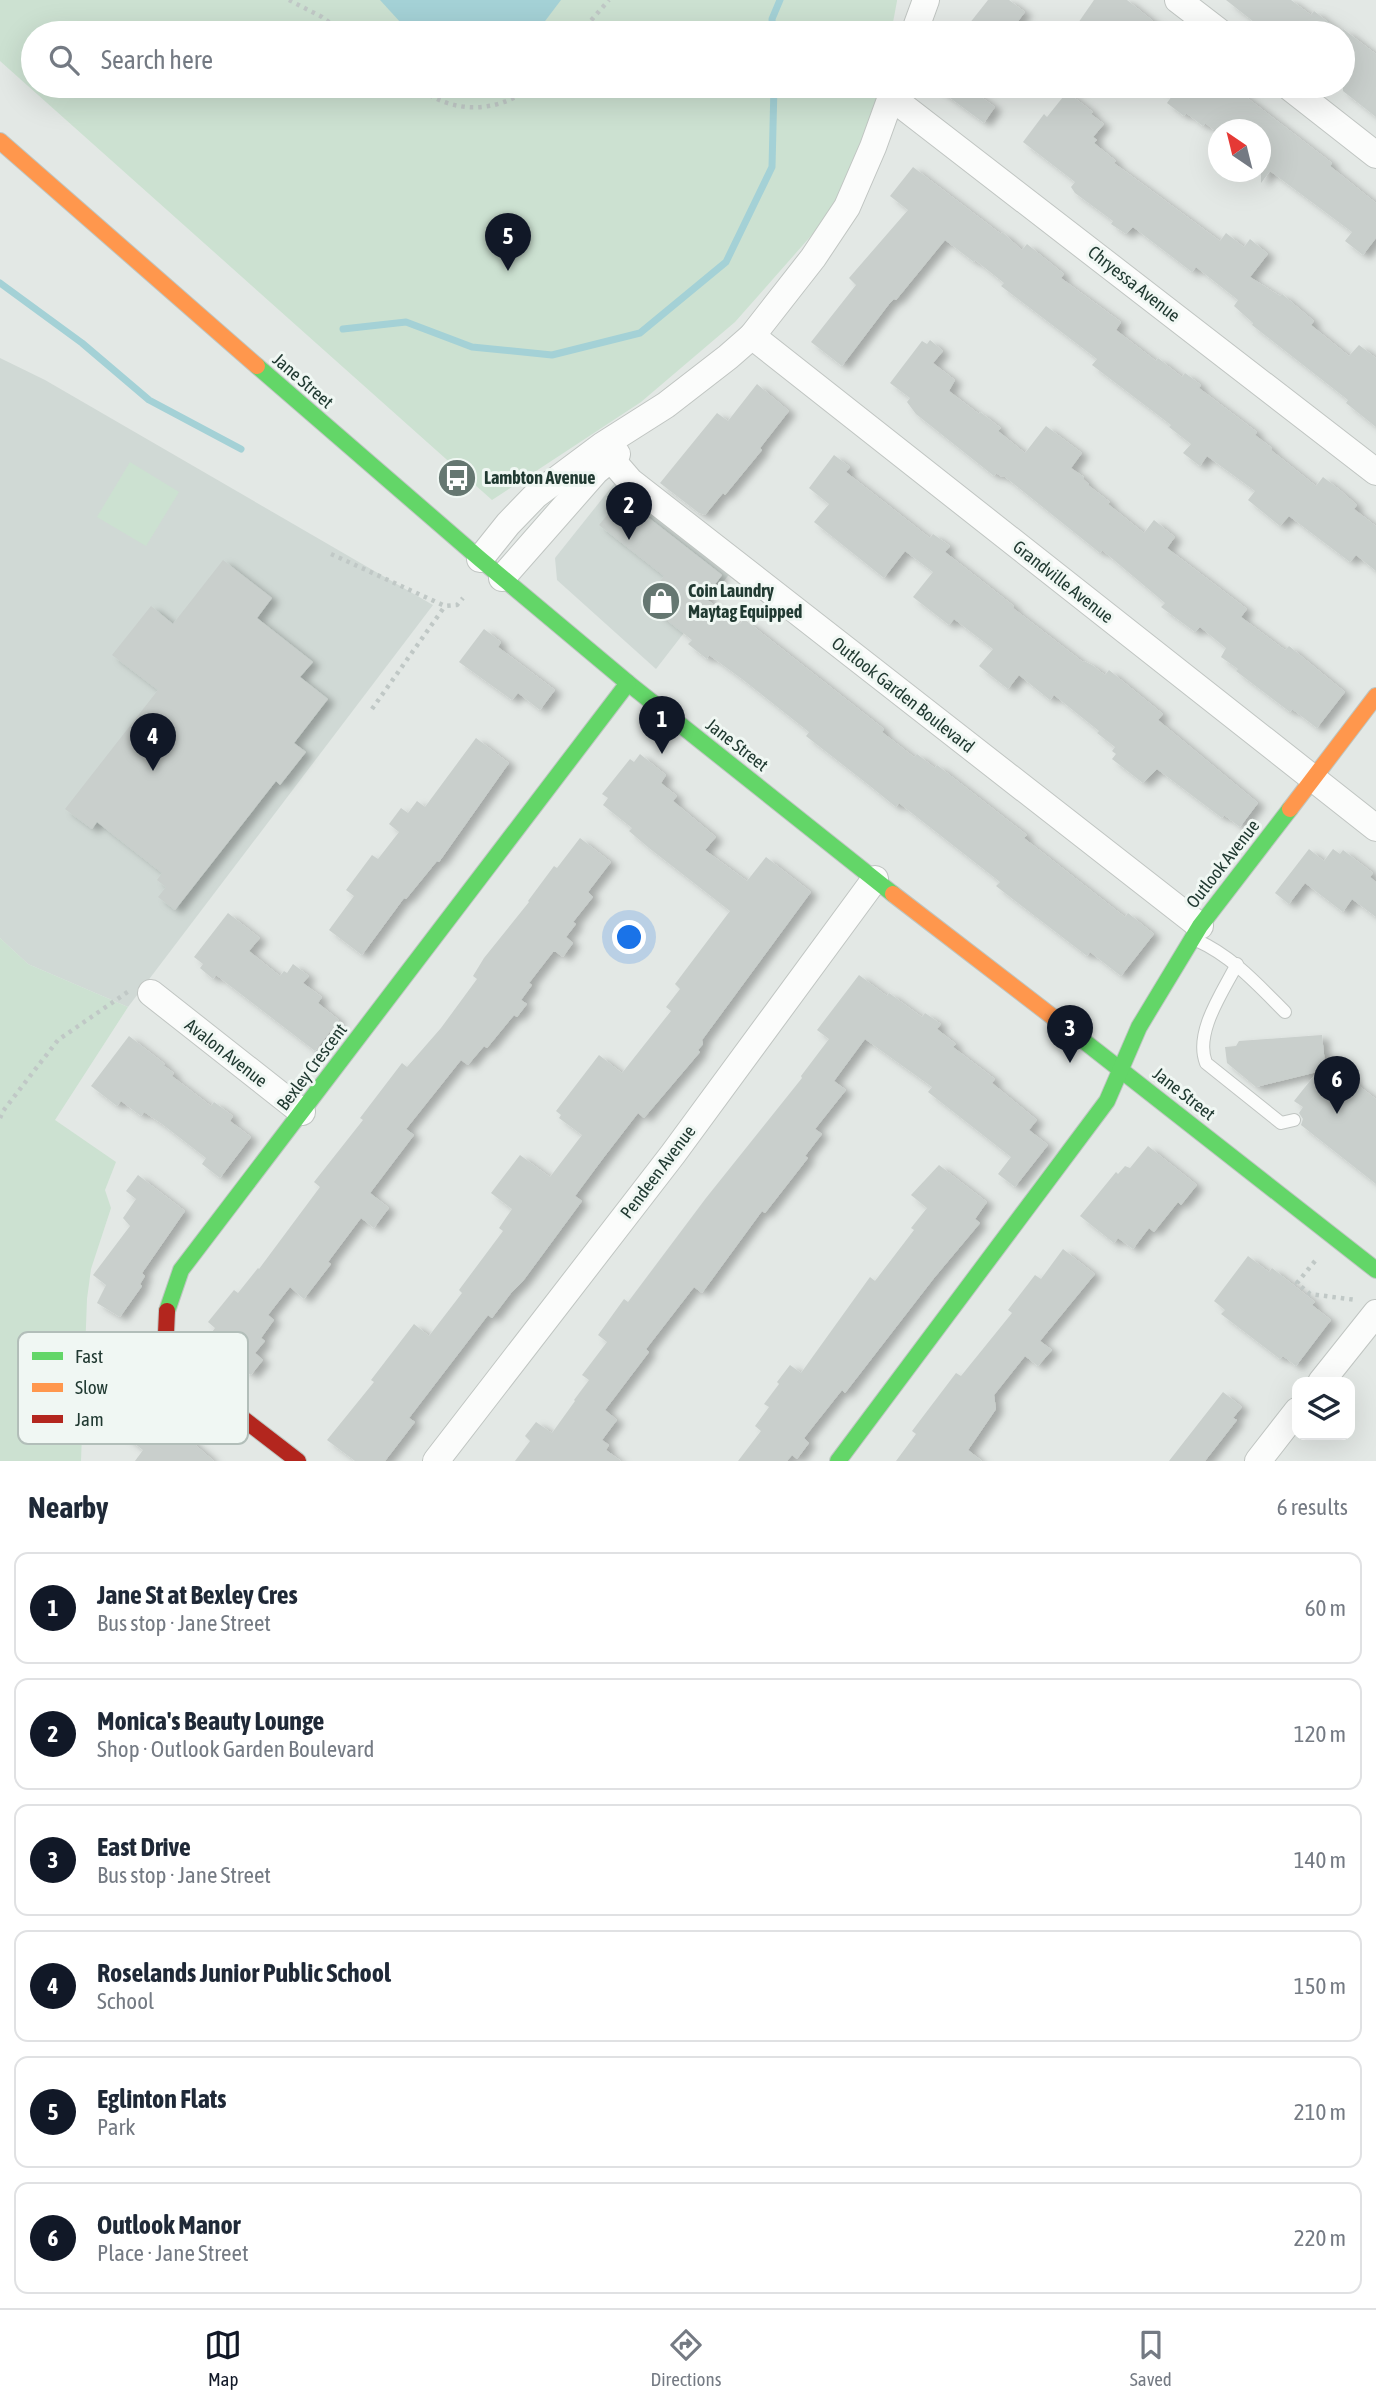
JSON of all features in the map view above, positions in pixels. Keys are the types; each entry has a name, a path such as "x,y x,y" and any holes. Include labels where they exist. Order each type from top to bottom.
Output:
{"street":[{"path":"918,21 926,0"},
{"path":"1178,0 1205,21"},
{"path":"480,559 536,495 603,445 666,405 752,335 813,258 847,206 890,98"},
{"name":"Chryessa Avenue","path":"902,98 1376,472"},
{"path":"1303,98 1376,155"},
{"name":"Jane Street","path":"0,141 502,578 628,683 961,948 1121,1069 1376,1270"},
{"name":"Grandville Avenue","path":"752,335 1376,828"},
{"path":"502,578 596,471 666,405"},
{"name":"Outlook Garden Boulevard","path":"611,459 629,481 1196,932"},
{"name":"Bexley Crescent","path":"166,1332 168,1299 181,1270 628,683"},
{"name":"Outlook Avenue","path":"838,1461 1107,1101 1139,1027 1196,932 1376,696"},
{"name":"Pendeen Avenue","path":"436,1461 680,1144 875,879"},
{"name":"Avalon Avenue","path":"151,993 302,1112"},
{"path":"1324,1377 1367,1306"},
{"path":"1258,1461 1292,1417"},
{"name":"Bexley Crescent","path":"248,1422 298,1461"}],"lane":[{"path":"1196,932 1210,946 1237,964 1285,1012"},
{"path":"1237,964 1203,1032 1201,1051 1206,1063 1281,1123 1294,1120"}],"path":[{"path":"289,0 328,21"},
{"path":"591,21 609,0"},
{"path":"434,98 442,103 490,107 514,98"},
{"path":"331,554 445,606 457,605 463,598"},
{"path":"372,709 445,606"},
{"path":"0,1118 58,1040 108,1005"},
{"path":"1315,1261 1297,1283 1310,1294 1367,1306"}],"shaded area":[{"path":"0,358 45,380 433,605 128,1007 28,964 0,938"},
{"path":"618,479 734,568 656,669 557,580 555,558"}],"green space":[{"path":"0,0 897,0 893,21 21,21 21,80 0,61"},
{"path":"41,98 877,98 870,133 825,220 735,322 641,402 492,500"},
{"path":"130,462 179,492 146,546 97,517"},
{"path":"0,938 28,964 128,1007 55,1120 116,1162 105,1190 111,1208 91,1269 86,1332 18,1332 18,1444 82,1444 81,1461 0,1461"}],"water":[{"path":"380,0 561,0 545,21 399,21"}],"building":[{"path":"988,0 1009,0 1025,12 1018,21 971,21"},
{"path":"1094,0 1127,0 1153,21 1079,21"},
{"path":"1226,0 1291,0 1311,15 1314,11 1327,21 1253,21"},
{"path":"1355,38 1376,54 1376,117 1352,98 1355,98"},
{"path":"950,98 983,98 995,107 984,123"},
{"path":"1062,98 1075,98 1104,124 1093,137 1097,140 1094,143 1116,161 1114,163 1220,241 1226,233 1244,247 1250,239 1268,254 1250,277 1280,296 1282,294 1314,321 1311,325 1349,356 1359,345 1376,358 1376,427 1346,403 1348,400 1252,325 1253,323 1234,306 1238,300 1196,267 1192,272 1133,227 1126,234 1075,193 1071,187 1075,182 1023,142 1044,114 1047,117"},
{"path":"1171,98 1248,98 1332,163 1330,166 1376,203 1376,238 1363,255 1345,241 1352,232 1271,172 1271,119 1208,119 1208,125 1205,123 1203,126 1186,113 1184,116 1167,103"},
{"path":"913,167 1001,234 1002,232 1022,250 1027,244 1064,274 1061,278 1121,322 1116,330 1156,361 1158,358 1182,377 1185,373 1201,385 1199,388 1257,432 1255,435 1272,448 1271,450 1316,486 1323,477 1340,490 1357,505 1354,509 1376,526 1376,571 1356,555 1350,562 1289,516 1280,526 1248,500 1255,491 1207,456 1200,466 1183,453 1191,444 1169,427 1171,425 1092,365 1097,359 1001,286 1004,283 975,260 974,262 945,240 896,300 889,304 842,366 811,342 856,285 849,278 908,210 890,196"},
{"path":"930,340 943,351 933,363 955,380 949,391 1001,428 998,431 1025,453 1046,426 1082,453 1071,468 1110,502 1108,504 1144,533 1154,520 1175,537 1167,548 1247,609 1241,617 1285,650 1289,646 1345,692 1317,728 1292,709 1290,712 1236,671 1238,669 1221,657 1226,648 1200,627 1195,632 1161,607 1165,603 1102,550 1100,553 1004,476 996,473 994,476 916,414 907,402 910,398 890,383 922,341 927,344"},
{"path":"757,384 789,411 760,448 762,450 725,495 723,493 705,515 699,513 660,483 717,413 728,421"},
{"path":"834,455 850,467 846,472 930,538 933,534 950,546 945,552 1014,606 1013,608 1083,662 1105,675 1109,670 1163,714 1158,720 1258,803 1240,827 1224,815 1222,818 1157,769 1143,783 1112,759 1116,754 1112,751 1115,747 1097,733 1099,731 1054,695 1050,700 1019,675 1008,689 979,666 993,649 954,619 949,625 913,597 933,572 905,551 884,578 814,522 829,504 809,488"},
{"path":"622,497 722,575 705,598 740,624 744,619 884,729 882,732 914,757 917,754 935,768 937,765 1027,835 1024,838 1125,917 1128,913 1154,934 1121,976 1090,952 1087,956 996,886 1000,882 899,803 896,807 806,736 809,732 742,679 709,655 707,659 688,644 692,640 654,610 652,592 664,576 599,525"},
{"path":"223,560 272,598 257,618 313,662 300,677 328,699 294,743 306,752 280,785 276,781 175,910 158,897 166,887 157,880 162,873 97,822 92,829 65,809 158,690 112,655 151,606 173,624"},
{"path":"484,629 501,642 498,647 555,690 540,710 518,693 512,700 459,662"},
{"path":"476,738 509,763 439,862 437,861 406,899 404,898 362,955 329,930 354,896 346,890 372,855 378,859 399,832 389,824 401,808 408,813 417,801 425,807"},
{"path":"640,754 666,775 661,783 677,796 673,801 716,837 705,850 747,881 766,857 811,892 702,1040 703,1044 698,1050 700,1052 644,1118 638,1113 604,1157 575,1196 582,1201 523,1281 492,1318 488,1315 409,1418 415,1422 385,1461 355,1461 327,1440 374,1382 371,1380 414,1324 429,1336 462,1293 459,1290 503,1231 499,1228 512,1209 491,1193 520,1155 550,1177 582,1135 559,1118 561,1115 556,1111 599,1055 622,1073 671,1011 666,1007 680,989 675,984 730,911 649,848 629,831 632,828 603,805 608,798 602,794 630,759 634,762"},
{"path":"580,838 611,862 588,892 593,897 573,922 576,924 566,937 573,943 563,957 553,952 529,983 532,985 521,1000 527,1004 468,1065 461,1060 406,1129 414,1135 370,1193 389,1208 374,1228 361,1218 304,1299 290,1287 268,1315 274,1320 261,1338 265,1341 255,1353 263,1360 251,1375 248,1373 248,1332 212,1332 215,1328 208,1322 234,1290 238,1293 259,1269 320,1187 314,1182 363,1120 360,1118 402,1063 407,1067 441,1028 477,979 473,976 484,958 554,866 557,868"},
{"path":"1309,849 1324,861 1333,849 1340,854 1343,850 1373,873 1370,877 1376,882 1376,917 1352,899 1343,912 1305,883 1289,904 1275,893"},
{"path":"228,913 260,938 249,951 280,976 284,971 287,973 293,964 309,976 303,983 322,997 318,1003 339,1020 315,1051 216,975 213,979 200,968 203,964 194,957"},
{"path":"859,975 922,1017 925,1013 941,1024 937,1029 956,1044 953,1047 995,1079 992,1083 1037,1120 1029,1130 1048,1145 1015,1187 998,1174 1011,1157 928,1092 932,1087 865,1039 834,1081 846,1090 815,1129 822,1134 805,1156 808,1158 765,1213 762,1211 702,1293 694,1287 646,1349 649,1352 605,1410 617,1420 602,1440 609,1445 606,1450 621,1461 515,1461 530,1441 525,1436 536,1422 552,1433 575,1401 589,1380 582,1375 607,1342 598,1335 624,1299 628,1302 706,1198 802,1078 829,1039 817,1030"},
{"path":"1322,1035 1325,1064 1376,1099 1376,1184 1301,1125 1303,1119 1299,1113 1303,1107 1294,1101 1317,1072 1256,1087 1227,1063 1225,1047 1236,1046 1239,1041"},
{"path":"129,1036 165,1064 163,1065 174,1073 172,1076 211,1106 214,1102 233,1116 230,1121 251,1137 220,1178 202,1164 206,1158 162,1124 144,1112 141,1116 121,1101 117,1106 91,1086"},
{"path":"1148,1146 1197,1185 1181,1205 1178,1202 1154,1232 1149,1228 1133,1249 1118,1238 1114,1243 1080,1216 1116,1172 1118,1174 1125,1166 1130,1168"},
{"path":"939,1165 987,1202 975,1219 980,1223 845,1393 842,1390 804,1438 809,1443 797,1459 792,1455 787,1461 738,1461 761,1431 755,1426 769,1407 764,1404 779,1384 777,1382 790,1365 801,1373 870,1277 875,1281 914,1230 911,1228 927,1208 911,1195"},
{"path":"138,1175 185,1211 142,1273 145,1276 140,1284 142,1286 120,1317 97,1303 106,1285 93,1275 130,1226 123,1218 136,1199 126,1191"},
{"path":"1063,1249 1095,1274 1040,1341 1052,1350 1038,1366 1025,1356 994,1395 996,1409 968,1450 982,1461 896,1461 916,1434 912,1431 956,1373 961,1376 1012,1313 1008,1310 1035,1275 1041,1279"},
{"path":"1248,1256 1269,1272 1272,1268 1315,1302 1312,1305 1331,1320 1296,1366 1283,1356 1280,1359 1221,1314 1225,1310 1214,1301"},
{"path":"1223,1392 1242,1407 1233,1418 1237,1420 1205,1461 1169,1461"},
{"path":"135,1444 194,1444 214,1461 135,1461 143,1450"}],"waterway":[{"path":"772,21 780,0"},
{"path":"343,329 406,322 472,347 552,355 640,333 726,262 772,167 774,98"},
{"path":"0,283 82,343 149,400 241,449"}],"traffic: fast":[{"path":"257,366 628,683 893,894"},
{"path":"167,1311 181,1270 628,683"},
{"path":"838,1461 1107,1101 1139,1027 1200,926 1290,809"},
{"path":"1071,1031 1376,1270"}],"traffic: slow":[{"path":"0,141 257,366"},
{"path":"1290,809 1376,696"},
{"path":"893,894 1071,1031"}],"traffic: jam":[{"path":"166,1332 167,1311"},
{"path":"248,1422 298,1461"}],"place":[{"name":"Eglinton Flats","path":"508,271"},
{"name":"Lambton Avenue","path":"457,478"},
{"name":"Monica's Beauty Lounge","path":"629,540"},
{"name":"Coin Laundry Maytag Equipped","path":"661,601"},
{"name":"Jane St at Bexley Cres","path":"662,754"},
{"name":"Roselands Junior Public School","path":"153,771"},
{"name":"East Drive","path":"1070,1063"},
{"name":"Outlook Manor","path":"1337,1114"}]}
